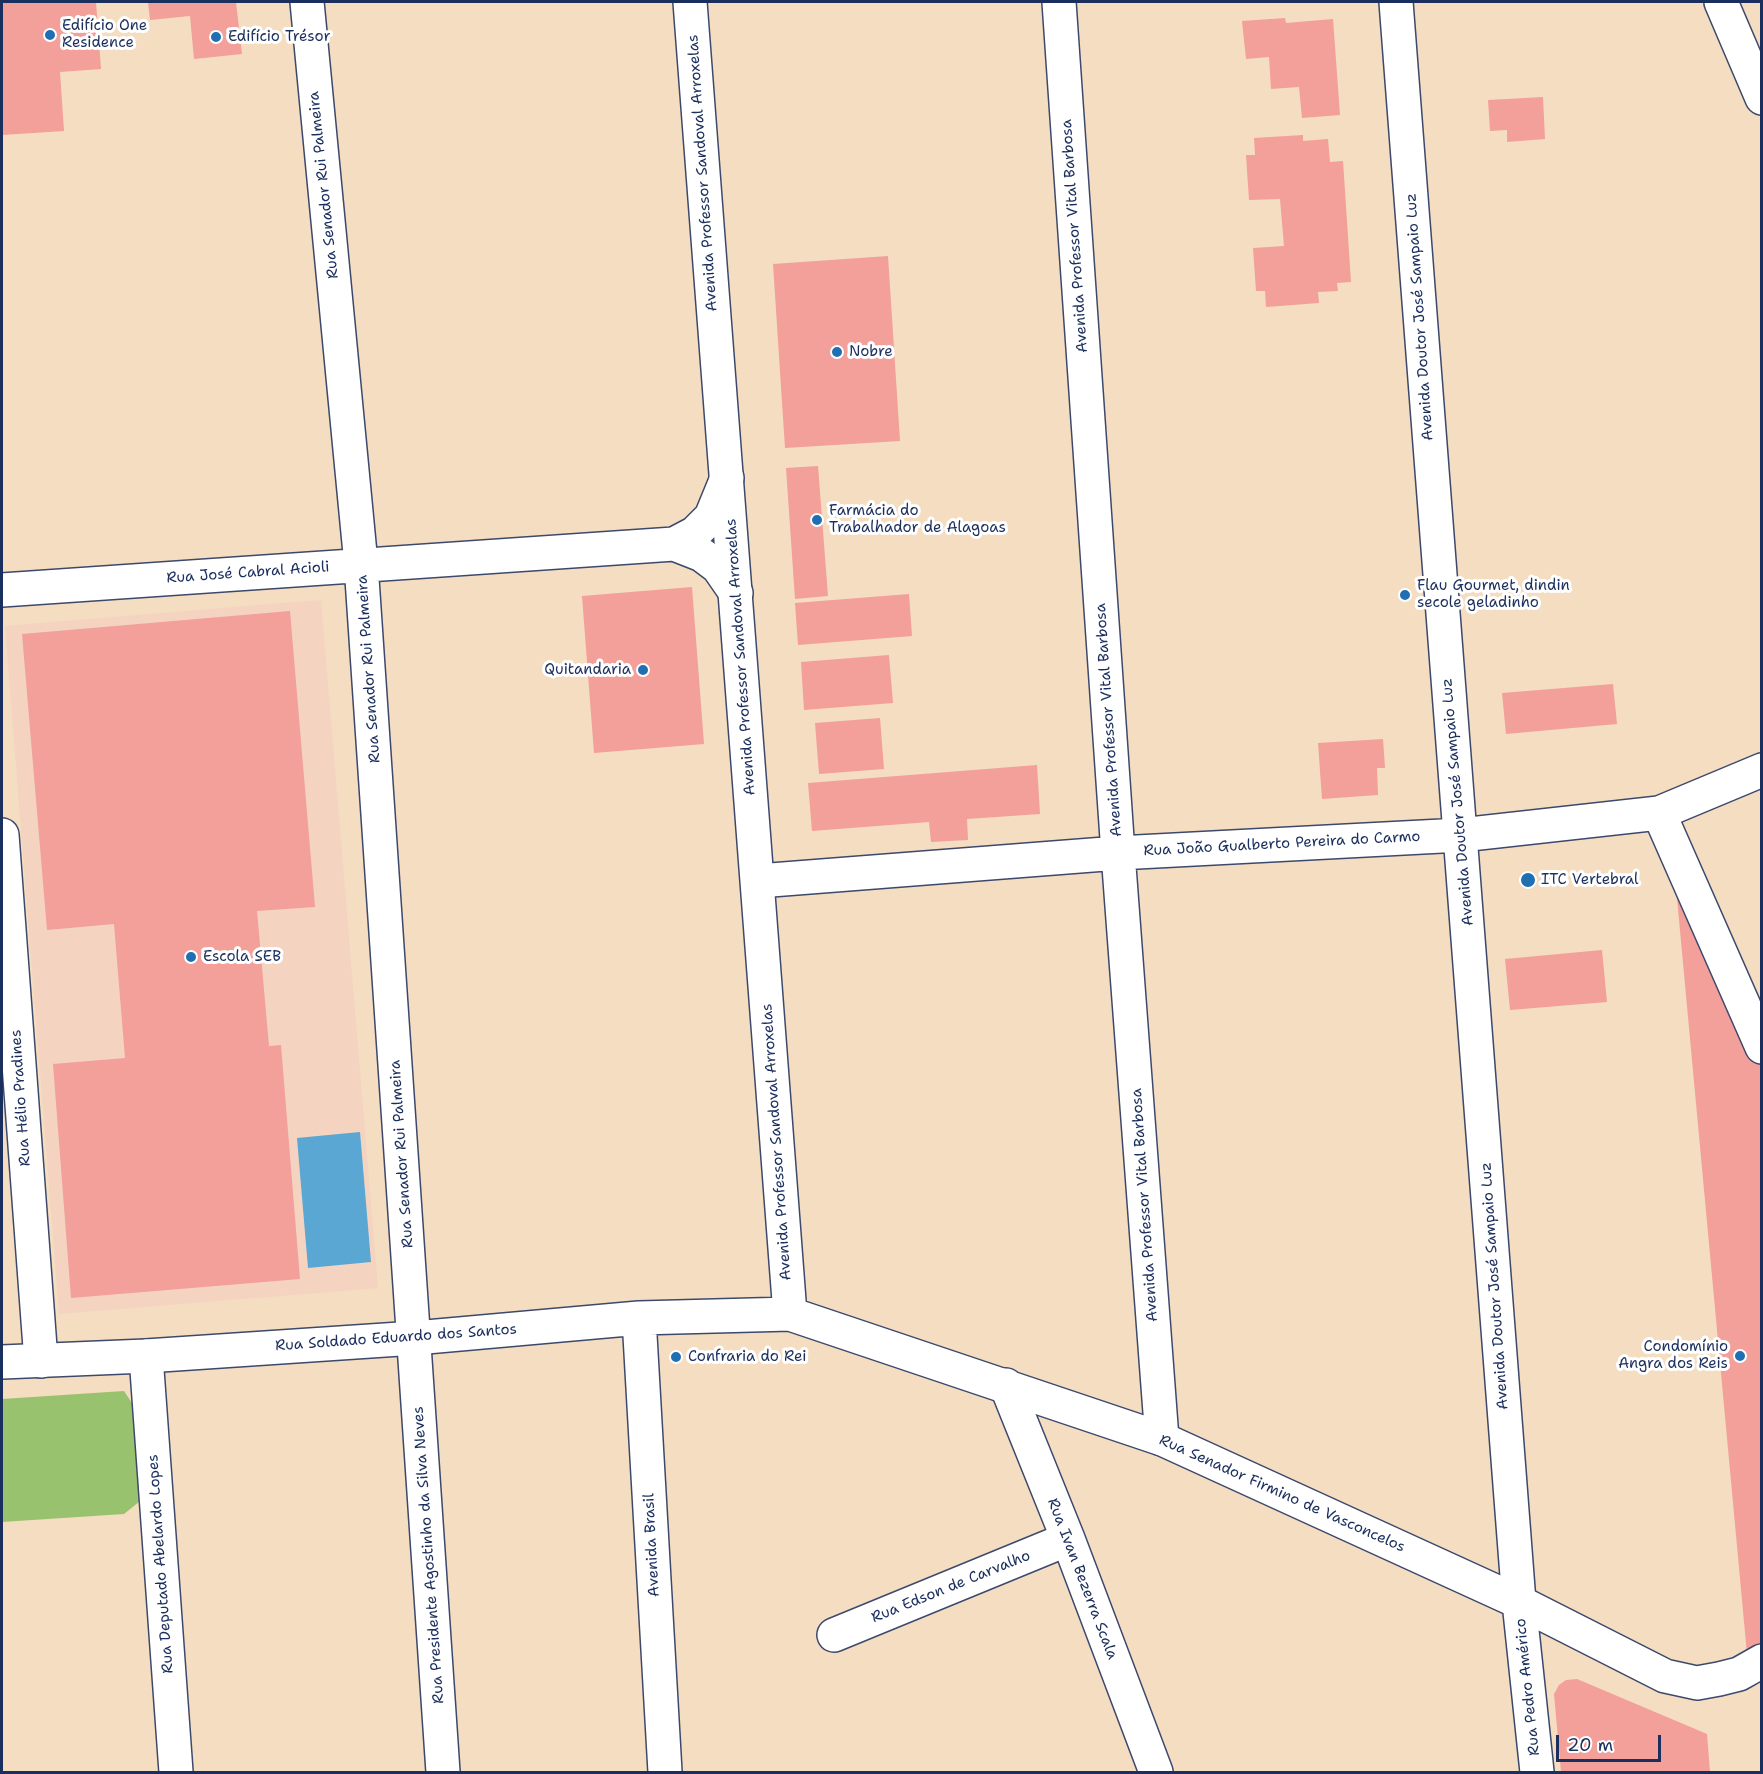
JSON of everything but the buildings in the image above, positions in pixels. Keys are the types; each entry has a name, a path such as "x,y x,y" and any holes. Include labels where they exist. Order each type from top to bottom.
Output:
{"street":[{"name":"Rua Senador Rui Palmeira","path":"307,2 361,564 415,1338"},
{"name":"Avenida Professor Sandoval Arroxelas","path":"690,2 790,1314"},
{"name":"Avenida Professor Vital Barbosa","path":"1059,2 1118,853 1162,1439"},
{"name":"Avenida Doutor José Sampaio Luz","path":"1396,2 1519,1602"},
{"path":"1720,2 1761,98"},
{"name":"Rua José Cabral Acioli","path":"674,544 694,533 711,517 727,478"},
{"name":"Rua José Cabral Acioli","path":"2,590 674,544 702,555 718,567 736,593"},
{"name":"Rua João Gualberto Pereira do Carmo","path":"758,881 1118,853 1461,835 1659,813 1761,770"},
{"path":"1659,813 1750,990 1761,1047"},
{"name":"Rua Hélio Pradines","path":"2,835 41,1361"},
{"name":"Rua Soldado Eduardo dos Santos","path":"2,1362 146,1356 415,1338 639,1318 790,1314"},
{"name":"Rua Senador Firmino de Vasconcelos","path":"790,1314 1162,1439 1519,1602 1665,1676 1697,1683 1739,1674 1761,1661"},
{"name":"Avenida Brasil","path":"639,1318 665,1773"},
{"name":"Rua Presidente Agostinho da Silva Neves","path":"415,1338 443,1773"},
{"name":"Rua Deputado Abelardo Lopes","path":"146,1356 176,1773"},
{"name":"Rua Ivan Bezerra Scala","path":"1006,1385 1068,1539 1156,1773"},
{"name":"Rua Edson de Carvalho","path":"834,1635 1068,1539"},
{"name":"Rua Pedro Américo","path":"1519,1602 1537,1773"}],"shaded area":[{"name":"Escola SEB","path":"321,600 378,1288 59,1314 5,626"}],"green space":[{"path":"124,1391 140,1415 145,1497 124,1514 2,1522 2,1399"}],"water":[{"path":"360,1132 371,1262 308,1268 297,1138"}],"place":[{"name":"Edifício One Residence","path":"50,35"},
{"name":"Edifício Trésor","path":"216,37"},
{"name":"Nobre","path":"837,352"},
{"name":"Farmácia do Trabalhador de Alagoas","path":"817,520"},
{"name":"Flau Gourmet, dindin secole geladinho","path":"1405,595"},
{"name":"Quitandaria","path":"643,670"},
{"name":"ITC Vertebral","path":"1528,880"},
{"name":"Escola SEB","path":"191,957"},
{"name":"Condomínio Angra dos Reis","path":"1740,1356"},
{"name":"Confraria do Rei","path":"676,1357"}]}
